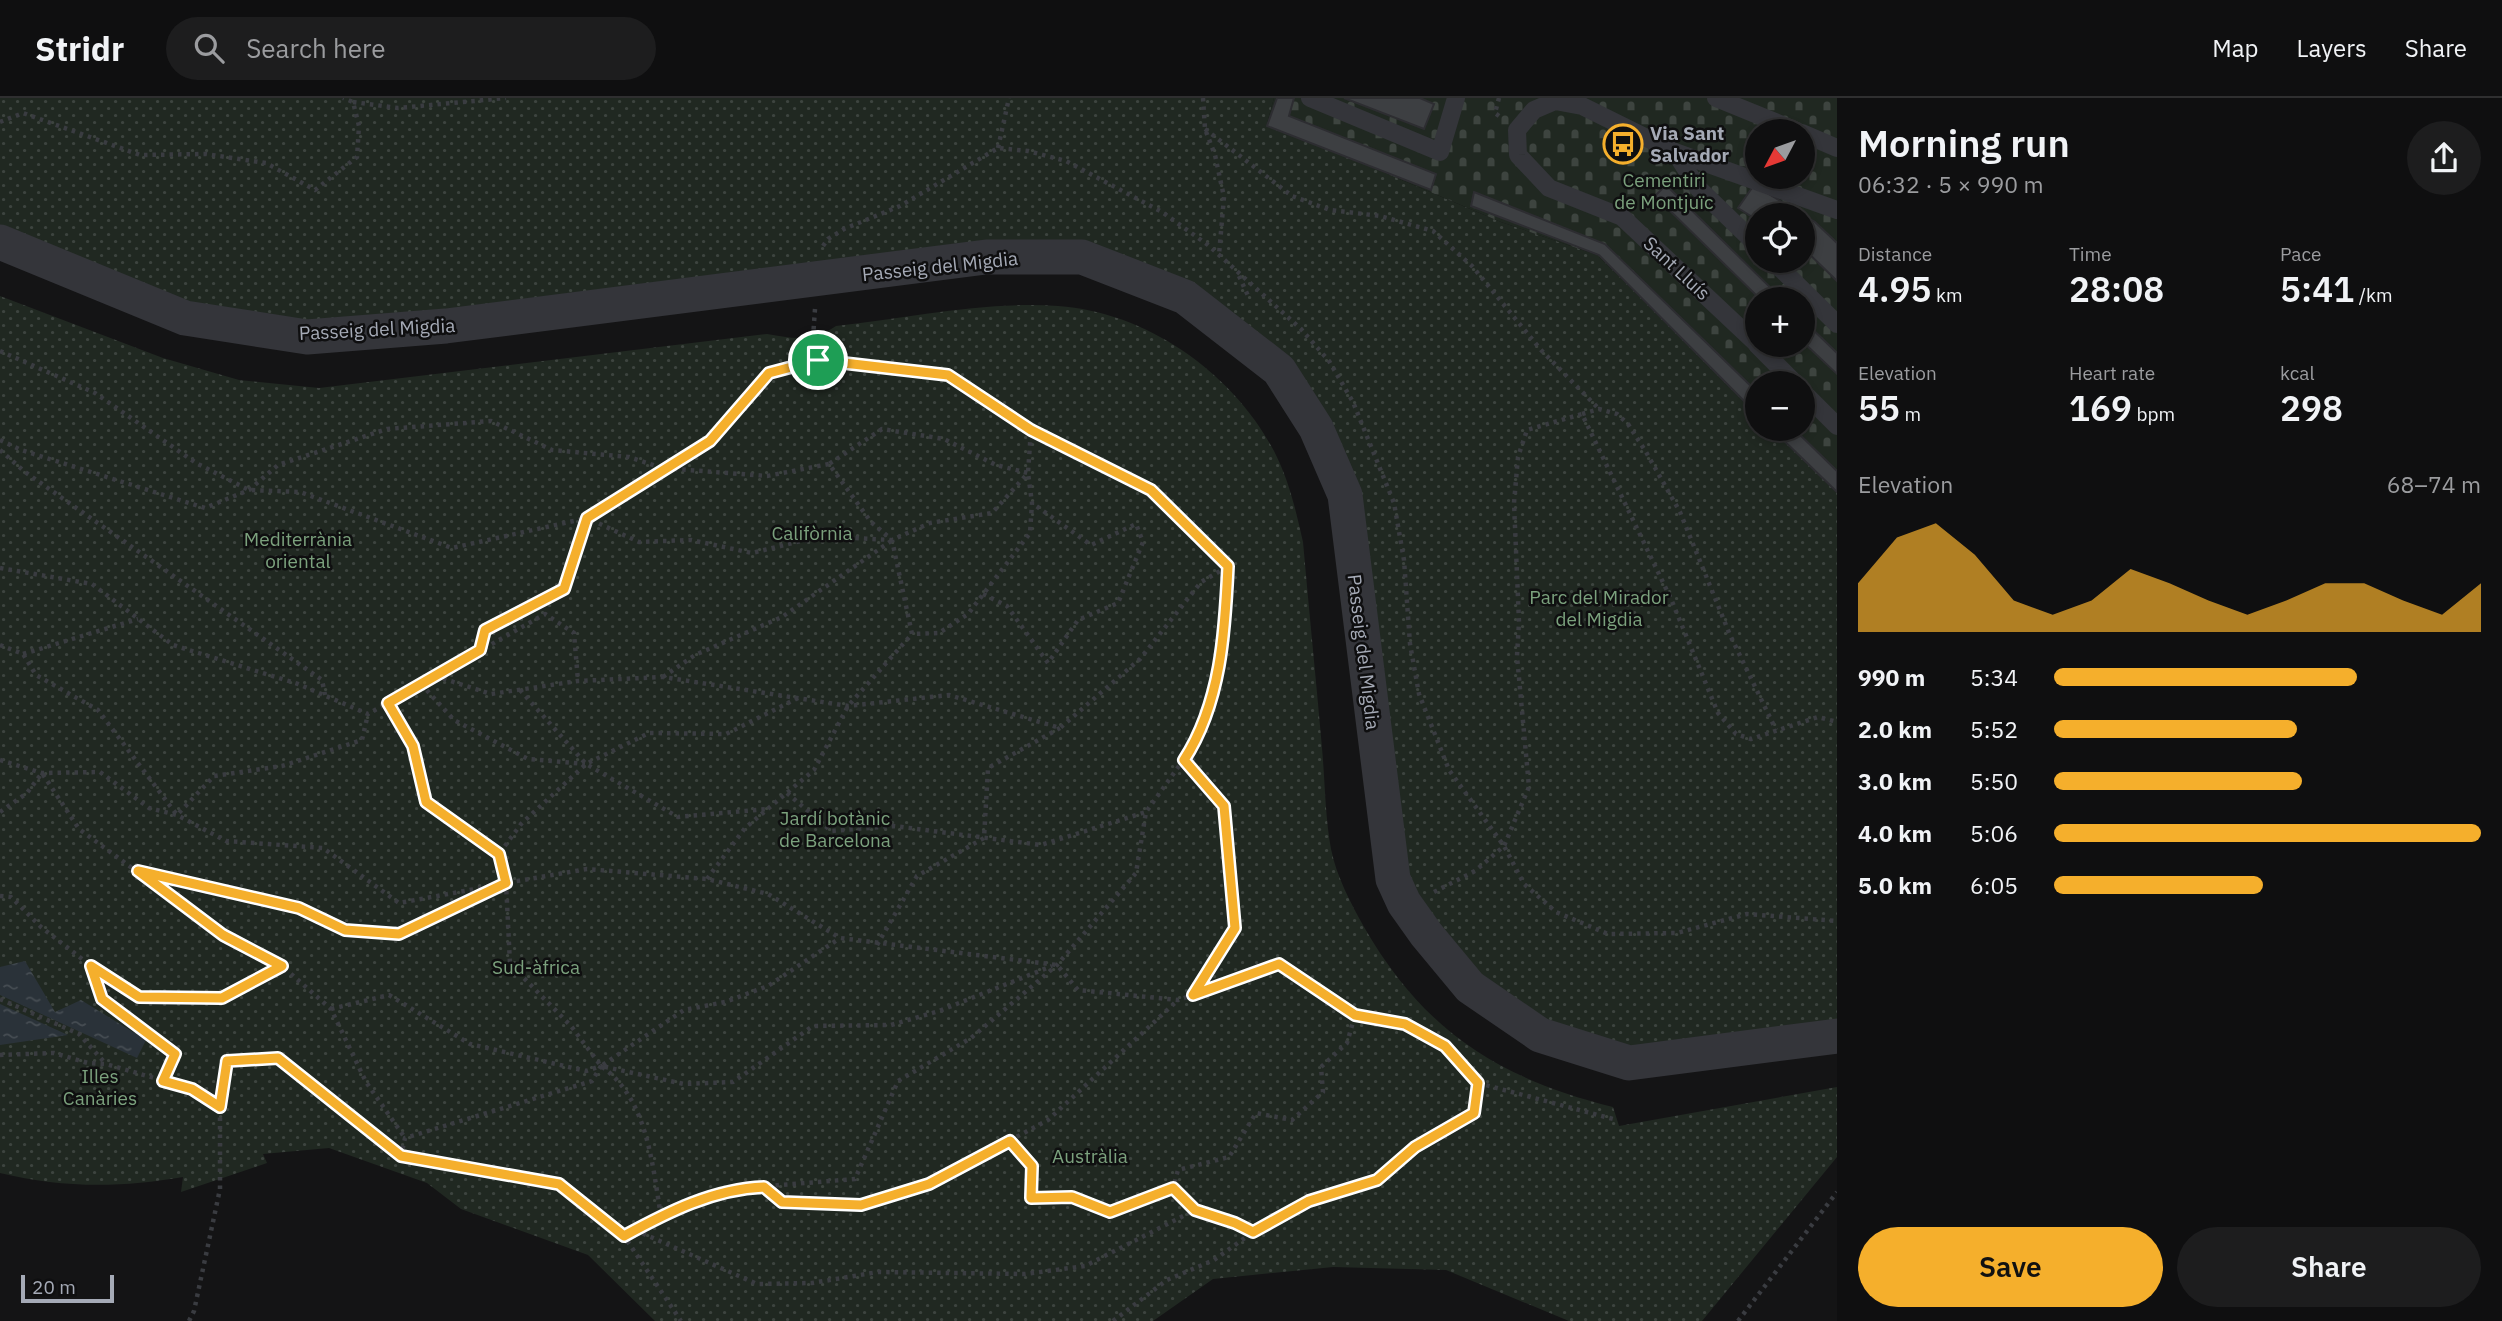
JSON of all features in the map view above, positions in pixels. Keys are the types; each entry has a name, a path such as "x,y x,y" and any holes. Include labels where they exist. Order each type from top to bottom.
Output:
{"street":[{"name":"Passeig del Migdia","path":"0,242 185,318 307,337 446,326 986,257 1082,257 1185,297 1279,370 1316,428 1345,495 1393,879 1404,903 1470,987 1540,1034 1629,1063 1837,1036"}],"lane":[{"path":"1310,98 1440,152 1456,98"},
{"path":"1716,98 1768,119"},
{"name":"Sant Lluís","path":"1745,334 1622,217 1549,188 1518,155 1517,130 1534,110 1555,101 1582,106 1675,152 1837,210"},
{"path":"1815,139 1837,148"},
{"path":"1675,152 1698,187 1745,234"},
{"path":"1785,273 1837,324"},
{"name":"Sant Lluís","path":"1769,357 1783,371"},
{"path":"1815,404 1837,426"}],"path":[{"path":"343,98 398,108 506,98"},
{"path":"998,148 1009,98"},
{"path":"1203,98 1205,130 1215,155 1224,197 1219,255"},
{"path":"1495,113 1500,98"},
{"path":"0,122 23,113 140,155 206,154 266,163 315,190 357,157 359,126 354,102"},
{"path":"1205,130 1292,196 1330,210 1380,216 1433,231 1472,266 1541,350 1599,409 1617,414 1628,424 1663,481 1776,730"},
{"path":"817,257 828,239 844,229 900,206 998,148 1028,151 1088,172 1162,212 1237,272 1249,298"},
{"path":"815,308 813,338 818,360"},
{"path":"0,351 94,393 196,463 249,490 300,492 452,548 587,518 662,468 710,441 769,373 818,360 948,375 1031,430 1151,490 1228,566 1224,646 1194,745 1146,813 1136,873 1056,965 971,1038 898,1081 855,1179 743,1188 706,1197 661,1216 624,1236"},
{"path":"1404,903 1475,871 1504,846 1529,787 1517,656 1514,503 1518,457 1527,430 1599,409"},
{"path":"1582,414 1671,600 1718,713 1736,734 1751,739 1818,717 1837,722"},
{"path":"0,440 20,450 205,508 249,490 278,465 387,429 491,421 552,450 629,457 662,468 767,476 829,464 882,429 944,439 996,465 1028,473"},
{"path":"707,879 745,828 814,770 848,706 912,634 939,633 968,614 1030,533 1032,503 1028,473 1031,430"},
{"path":"0,450 25,472 322,680 325,696"},
{"path":"829,464 872,523 892,540 912,634"},
{"path":"663,677 695,655 782,617 892,540 930,523 992,513 1028,473"},
{"path":"983,594 1007,606 1048,663 1078,620 1118,603 1143,542 1136,524 1091,545 1032,503"},
{"path":"587,518 639,542 691,540 752,553 801,541 838,537 892,540"},
{"path":"480,650 485,630 564,589 587,518"},
{"path":"984,838 988,768 1060,728 1140,659 1201,582 1228,566"},
{"path":"0,568 92,584 173,645 298,684 369,713"},
{"path":"177,816 214,776 282,766 362,740 369,713 545,614 574,633 578,681"},
{"path":"23,654 138,619"},
{"path":"0,645 23,654 36,675 98,710 177,816"},
{"path":"435,676 491,694 578,681 663,677 848,706 949,695 1060,728"},
{"path":"421,684 454,720 528,759 586,764"},
{"path":"520,690 586,764 678,817 768,809"},
{"path":"499,854 521,824 586,764 649,733 726,734 798,698"},
{"path":"388,703 413,746 426,802 499,854 506,883 510,964 571,1026 601,1066 617,1077 645,1127 661,1216"},
{"path":"0,760 42,773 100,772 149,808 177,816 226,841 323,848 399,903 587,869 707,879 768,894 840,938 877,945 1056,965 1077,990 1178,1000 1279,964 1355,1015 1405,1024 1445,1046 1478,1083 1613,1119"},
{"path":"1184,760 1224,806 1235,928 1193,995"},
{"path":"0,812 27,793 42,773"},
{"path":"42,773 79,829 223,935 282,966 331,1009 366,1082 405,1138 401,1156"},
{"path":"787,793 831,831 894,825 1041,845 1146,813"},
{"path":"877,945 917,876 984,838"},
{"path":"1504,846 1524,884 1556,912 1608,934 1677,933 1747,914 1837,921"},
{"path":"138,871 299,908 345,930 399,934 506,883"},
{"path":"0,896 11,897 41,927 91,966 139,997 222,998 282,966"},
{"path":"331,1009 389,995 470,1044 586,1071 601,1066 684,1010 725,1002 768,986 840,938"},
{"path":"601,1066 684,1084 733,1082 813,1026 891,1025 939,1011 1056,965"},
{"path":"91,966 102,999 175,1054 163,1081"},
{"path":"0,999 79,1034 106,1064"},
{"path":"764,1187 782,1202 861,1205 929,1184 1048,1120 1178,1000"},
{"path":"1173,1188 1178,1170 1229,1157 1256,1113 1292,1120 1323,1092 1321,1067 1347,1043 1355,1015"},
{"path":"0,1055 54,1053 88,1063 106,1064 192,1089 220,1107"},
{"path":"189,1321 194,1311 220,1189 220,1107 227,1061 278,1058 401,1156 559,1184 624,1236 681,1321"},
{"path":"405,1138 592,1080 601,1066"},
{"path":"1112,1321 1167,1280 1214,1260 1253,1232 1309,1201 1377,1180 1415,1147 1474,1113 1478,1083"},
{"path":"1010,1141 1032,1166 1031,1198 1072,1197 1110,1212 1173,1188"},
{"path":"1173,1188 1195,1210 1253,1232"},
{"path":"1738,1321 1837,1192"},
{"path":"634,1230 757,1284 812,1283 878,1272 1026,1274 1085,1266 1195,1210"}],"green space":[{"name":"Parc del Mirador del Migdia","path":"0,98 1274,98 1267,123 1501,222 1597,255 1745,399 1745,441 1787,441 1837,490 1837,1036 1629,1063 1540,1035 1404,903 1345,495 1279,370 1082,257 446,326 185,318 0,242"},
{"name":"Cementiri de Montjuïc","path":"1274,98 1837,98 1837,490 1787,441 1815,441 1815,371 1745,371 1745,399 1597,255 1501,222 1267,123"},
{"name":"Jardí botànic de Barcelona","path":"0,296 163,358 239,380 319,388 767,334 803,338 819,335 836,326 1002,306 1058,306 1091,311 1124,320 1155,334 1211,372 1235,396 1257,423 1284,473 1303,542 1327,824 1333,859 1344,889 1364,927 1412,995 1439,1022 1499,1065 1572,1095 1613,1107 1619,1126 1837,1087 1837,1157 1702,1321 1569,1321 1446,1270 1333,1267 1213,1279 1153,1321 655,1321 588,1255 461,1209 427,1183 329,1148 263,1154 267,1163 181,1192 183,1177 91,1185 46,1182 0,1173"}],"water":[{"path":"25,961 55,1012 81,1000 146,1040 137,1058 0,995 0,967"},
{"path":"0,1004 68,1035 0,1045"}],"building":[{"path":"1277,98 1294,98 1289,116 1436,174 1431,190 1267,126"},
{"path":"1344,98 1420,98 1434,104 1424,129"},
{"path":"1666,185 1745,263 1745,273 1756,273 1770,287 1748,287 1655,196"},
{"path":"1751,189 1761,189 1784,203 1745,203 1745,212 1738,208"},
{"path":"1474,192 1605,244 1745,380 1745,402 1599,255 1471,206"},
{"path":"1815,222 1837,243 1837,281 1815,260"},
{"path":"1815,332 1837,353 1837,374 1815,353"},
{"path":"1784,441 1806,441 1837,471 1837,492"}],"place":[{"name":"Via Sant Salvador","path":"1623,144"}],"route":[{"path":"818,360 948,375 1031,430 1151,490 1228,566 1224,646 1194,745 1184,760 1224,806 1232,867 1235,928 1193,995 1279,964 1355,1015 1405,1024 1445,1046 1478,1083 1474,1113 1415,1147 1377,1180 1309,1201 1253,1232 1195,1210 1173,1188 1110,1212 1072,1197 1031,1198 1032,1166 1010,1141 929,1184 861,1205 782,1202 764,1187 743,1188 706,1197 661,1216 624,1236 559,1184 401,1156 278,1058 227,1061 220,1107 192,1089 163,1081 175,1054 102,999 91,966 139,997 222,998 282,966 223,935 138,871 299,908 345,930 399,934 506,883 499,854 426,802 413,746 388,703 480,650 485,630 564,589 587,518 662,468 710,441 769,373 818,360"}],"park label":[{"name":"Califòrnia","path":"812,533"},
{"name":"Mediterrània oriental","path":"298,550"},
{"name":"Sud-àfrica","path":"536,967"},
{"name":"Illes Canàries","path":"100,1087"},
{"name":"Austràlia","path":"1090,1156"}]}
